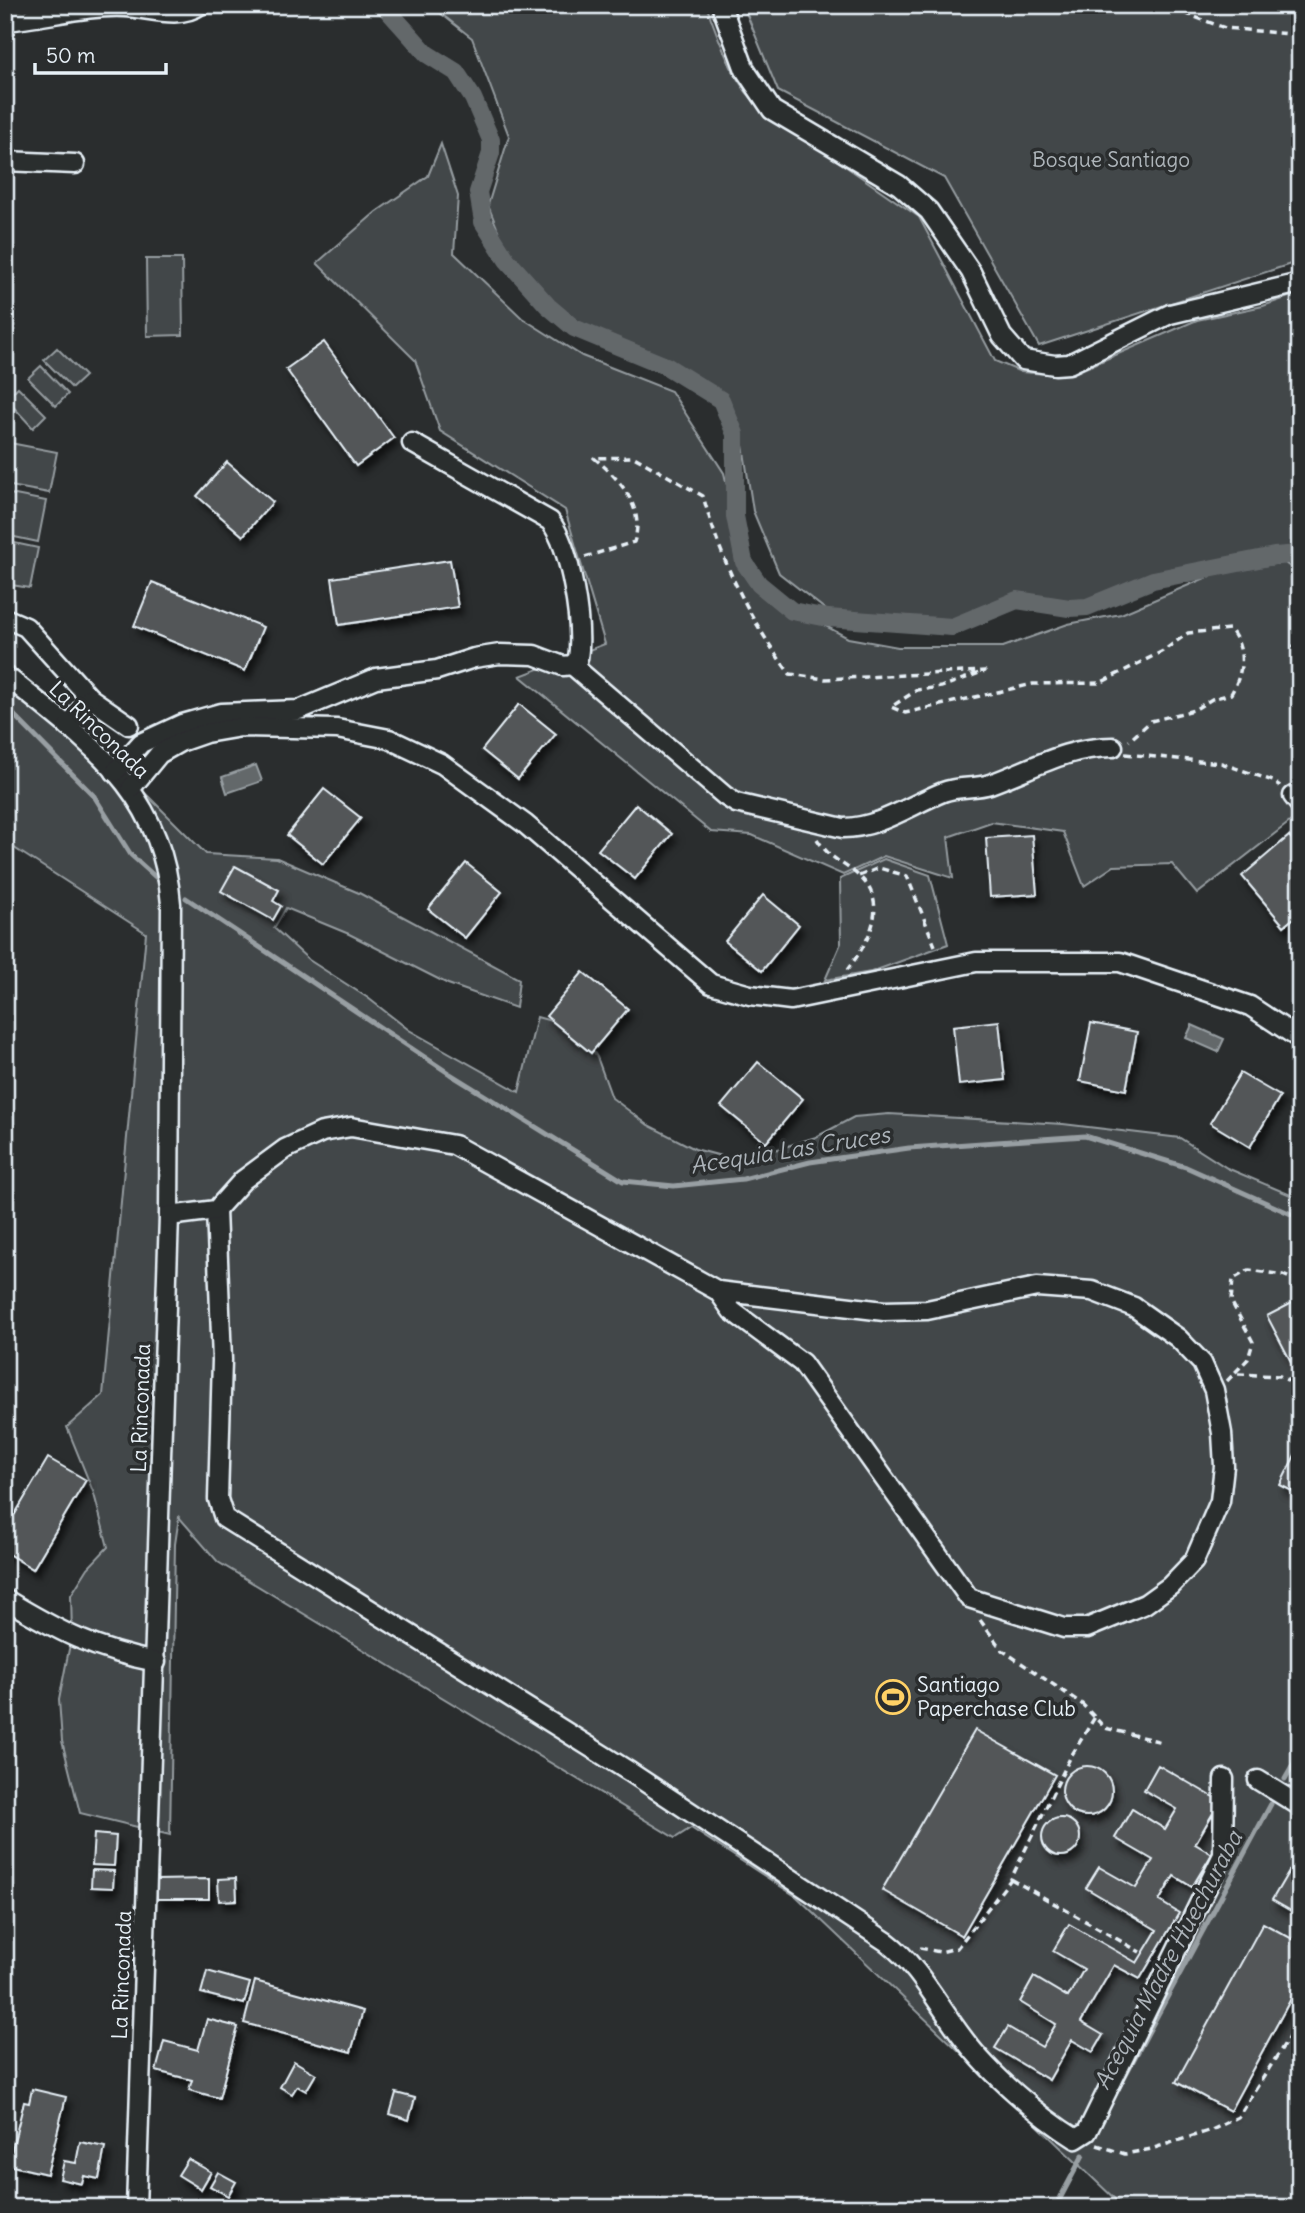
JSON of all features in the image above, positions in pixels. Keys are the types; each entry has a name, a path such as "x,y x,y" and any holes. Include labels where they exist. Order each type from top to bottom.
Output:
{"street":[{"path":"5,21 124,7 157,12 191,11 200,5"},
{"path":"721,5 745,70 772,110 899,185 929,211 971,272 1002,336 1023,360 1069,364 1170,314 1300,283"},
{"path":"5,161 75,164"},
{"path":"115,772 141,743 182,724 221,713 299,710 376,678 437,670 474,658 500,654 534,655 563,666 572,665 578,659 576,606 560,533 550,521 412,443"},
{"path":"5,618 26,627 90,698 129,725"},
{"path":"572,665 736,803 843,828 859,828 945,791 988,785 1066,753 1113,747"},
{"name":"La Rinconada","path":"5,675 68,727 131,788 160,841 169,870 169,1216 136,2208"},
{"path":"68,727 90,698"},
{"path":"131,788 159,754 180,742 206,733 241,727 337,729 389,739 442,764 525,824 711,984 750,995 791,1000 976,962 1120,962 1250,1006 1300,1039"},
{"path":"169,1216 216,1210 243,1180 285,1149 322,1132 351,1127 380,1129 454,1145 718,1291 884,1311 927,1310 1037,1287 1092,1291 1134,1307 1178,1338 1202,1363 1214,1390 1222,1433 1224,1466 1220,1501 1194,1561 1170,1586 1145,1604 1087,1629 1064,1628 969,1598 802,1363 732,1311 718,1291"},
{"path":"216,1210 222,1360 218,1499 224,1518 631,1772 887,1942 907,1962 984,2064 1076,2139 1087,2132 1223,1855 1224,1779"},
{"path":"5,1599 64,1634 110,1653 156,1662"},
{"path":"1258,1780 1300,1805"}],"path":[{"path":"1162,5 1225,27 1300,35"},
{"path":"575,559 634,542 638,530 635,509 619,478 594,458 634,457 703,496 715,541 744,603 790,674 825,678 985,671 941,687 917,691 891,707 905,713 1033,684 1100,683 1163,651 1188,634 1230,629 1238,639 1241,659 1241,678 1231,694 1212,699 1194,710 1151,721 1143,731 1121,747 1113,747"},
{"path":"1292,646 1300,648"},
{"path":"1113,747 1128,755 1221,763 1273,781 1296,800"},
{"path":"805,819 827,855 859,876 871,890 874,912 872,931 865,947 843,976"},
{"path":"859,876 880,868 906,876 935,946"},
{"path":"1214,1390 1237,1374 1248,1359 1253,1342 1231,1301 1233,1279 1249,1270 1283,1275 1300,1282"},
{"path":"1237,1374 1280,1376 1300,1387"},
{"path":"969,1598 986,1631 1002,1650 1082,1704 1105,1728 1162,1742"},
{"path":"887,1942 940,1952 957,1948 1011,1879 1070,1758 1095,1717"},
{"path":"1011,1879 1140,1952"},
{"path":"1076,2139 1125,2154 1212,2130 1238,2117 1300,2020"}],"green space":[{"path":"430,5 706,5 734,73 755,102 768,114 919,217 995,361 1021,372 1060,375 1076,372 1197,320 1263,306 1300,293 1300,549 1274,550 1154,574 1100,603 1015,606 975,623 934,623 830,613 779,573 753,511 741,432 706,395 655,364 589,339 525,279 502,240 488,205 509,136 472,38"},
{"name":"Bosque Santiago","path":"743,5 1300,5 1300,261 1039,346 944,178 778,91"},
{"path":"441,144 458,196 454,253 522,318 582,356 671,391 724,473 732,506 731,523 764,581 803,614 848,638 898,647 1003,647 1068,624 1121,614 1210,576 1253,566 1285,563 1300,575 1300,830 1291,821 1197,894 1172,864 1114,866 1084,886 1063,832 991,822 948,837 953,878 884,856 843,875 752,835 711,832 520,676 605,644 565,510 440,431 415,360 317,263 376,212 428,176"},
{"path":"146,259 182,259 183,335 147,336"},
{"path":"57,348 85,376 72,388 44,360"},
{"path":"41,366 68,394 56,406 28,378"},
{"path":"18,387 46,415 33,428 6,399"},
{"path":"5,442 57,452 49,493 5,485"},
{"path":"5,493 46,501 38,542 5,535"},
{"path":"5,541 38,548 30,588 5,584"},
{"name":"Santiago Paperchase Club","path":"5,673 62,710 206,854 277,858 359,893 519,979 516,1008 448,984 349,934 286,908 274,928 309,960 368,998 409,1030 519,1092 537,1017 580,1029 597,1057 612,1098 648,1125 695,1149 740,1161 816,1137 854,1117 889,1114 1063,1124 1180,1138 1227,1168 1300,1199 1300,2208 1115,2208 1118,2202 797,1897 691,1828 675,1838 218,1562 179,1517 175,1544 170,1835 80,1813 62,1741 59,1700 72,1634 71,1595 88,1568 108,1547 94,1494 67,1427 103,1395 146,933 5,842"},
{"path":"884,859 930,875 948,944 871,972 825,980 841,943 840,879"}],"shaded area":[{"path":"256,765 262,781 227,793 222,777"},
{"path":"1192,1025 1224,1039 1218,1052 1186,1038"}],"building":[{"path":"324,342 394,438 356,466 286,369"},
{"path":"227,462 273,502 243,536 197,496"},
{"path":"450,560 458,607 339,625 332,578"},
{"path":"152,582 263,627 245,671 134,626"},
{"path":"519,704 556,734 518,779 482,750"},
{"path":"324,789 361,818 323,864 287,835"},
{"path":"636,804 672,834 635,879 598,850"},
{"path":"1032,835 1037,894 990,897 986,838"},
{"path":"1289,836 1300,848 1300,856 1291,863 1300,874 1300,913 1284,926 1242,876"},
{"path":"466,863 502,892 465,938 428,909"},
{"path":"235,866 279,890 273,901 281,906 273,920 221,891"},
{"path":"763,895 799,925 762,971 725,941"},
{"path":"583,972 628,1009 591,1053 546,1016"},
{"path":"999,1021 1005,1080 959,1085 953,1026"},
{"path":"1091,1023 1137,1032 1126,1090 1080,1081"},
{"path":"758,1062 803,1099 766,1143 721,1106"},
{"path":"1240,1073 1280,1096 1250,1147 1210,1123"},
{"path":"1300,1299 1300,1377 1299,1377 1267,1316"},
{"path":"1297,1451 1300,1452 1300,1495 1280,1485"},
{"path":"48,1458 86,1480 33,1569 5,1552 5,1508 15,1514"},
{"path":"975,1730 1055,1775 962,1936 882,1890"},
{"path":"1158,1765 1220,1801 1195,1844 1212,1854 1192,1887 1174,1876 1159,1901 1179,1913 1140,1979 1114,1965 1081,2022 1103,2035 1093,2052 1072,2040 1049,2080 995,2048 1008,2027 1042,2047 1056,2024 1020,2002 1034,1977 1068,1997 1084,1969 1053,1951 1069,1924 1137,1963 1157,1930 1086,1888 1099,1867 1136,1888 1153,1860 1115,1838 1132,1809 1165,1829 1177,1809 1144,1790"},
{"path":"1087,1766 1105,1773 1112,1791 1105,1809 1087,1816 1069,1809 1062,1791 1069,1773"},
{"path":"1061,1818 1075,1823 1080,1837 1075,1851 1061,1856 1047,1851 1042,1837 1047,1823"},
{"path":"94,1834 116,1836 114,1866 92,1865"},
{"path":"1300,1852 1300,1916 1272,1900"},
{"path":"92,1870 114,1871 113,1888 91,1887"},
{"path":"236,1878 237,1900 219,1901 218,1879"},
{"path":"209,1879 209,1899 157,1899 156,1880"},
{"path":"1263,1923 1300,1943 1300,1982 1230,2111 1176,2082"},
{"path":"207,1971 250,1983 244,2004 201,1993"},
{"path":"255,1981 363,2011 351,2052 244,2023"},
{"path":"207,2019 238,2027 219,2098 189,2090 192,2080 156,2071 164,2041 198,2050"},
{"path":"294,2061 316,2074 306,2091 297,2086 292,2094 280,2087"},
{"path":"32,2089 66,2097 47,2174 8,2165 24,2102 29,2103"},
{"path":"396,2093 415,2098 409,2120 390,2114"},
{"path":"80,2142 105,2147 99,2179 84,2176 82,2184 60,2179 64,2161 76,2163"},
{"path":"188,2159 211,2172 201,2189 178,2175"},
{"path":"218,2172 236,2182 228,2196 210,2186"}],"waterway":[{"path":"383,5 427,54 456,72 473,98 491,140 491,153 478,192 483,222 507,260 548,306 574,328 666,366 721,400 735,434 735,516 744,562 759,584 792,611 828,618 952,627 1017,600 1069,608 1087,607 1153,580 1274,556 1300,554"},
{"name":"Acequia Las Cruces","path":"5,706 94,796 131,855 161,882"},
{"name":"Acequia Las Cruces","path":"186,898 450,1074 623,1181 674,1186 743,1179 810,1162 909,1148 1085,1136 1186,1167 1300,1218"},
{"name":"Acequia Madre Huechuraba","path":"1285,1779 1300,1753"},
{"name":"Acequia Madre Huechuraba","path":"1113,2098 1271,1804"},
{"name":"Acequia Madre Huechuraba","path":"1055,2208 1083,2155"}],"place":[{"name":"Santiago Paperchase Club","path":"893,1697"}]}
